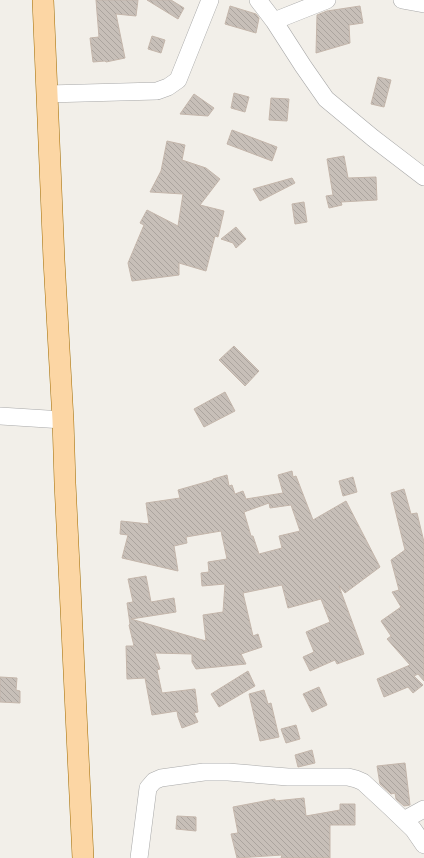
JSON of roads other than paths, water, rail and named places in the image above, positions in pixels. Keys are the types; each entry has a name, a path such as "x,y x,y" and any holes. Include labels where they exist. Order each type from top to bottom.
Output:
{"main road":[{"path":"44,0 54,260 63,420 83,858"}],"street":[{"path":"48,94 157,91 168,87 178,80 210,0"},
{"path":"258,0 274,21 326,99 373,138 424,177"},
{"path":"274,21 327,0"},
{"path":"402,0 424,4"},
{"path":"0,416 63,420"},
{"path":"139,858 148,788 154,781 161,778 204,772 228,772 288,777 348,777 356,779 363,782 404,820 413,829 424,845"},
{"path":"404,820 424,809"}]}
